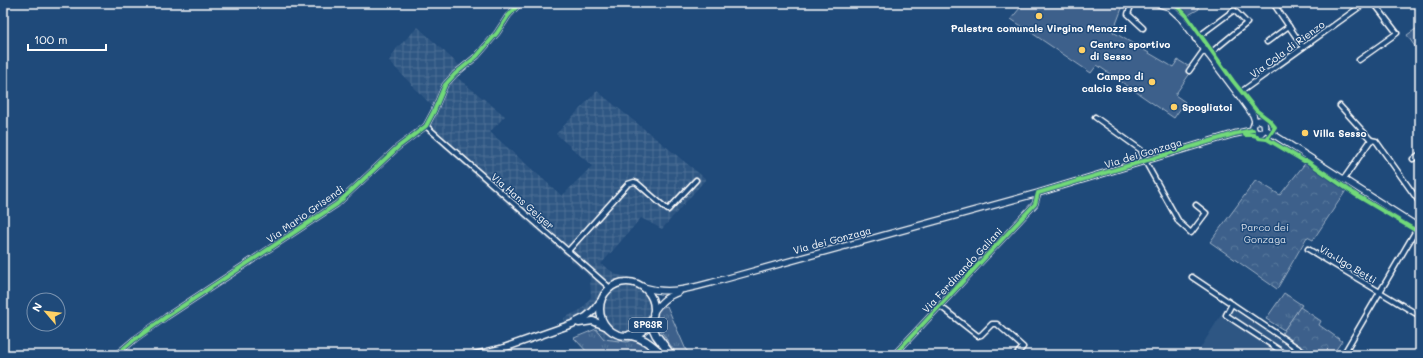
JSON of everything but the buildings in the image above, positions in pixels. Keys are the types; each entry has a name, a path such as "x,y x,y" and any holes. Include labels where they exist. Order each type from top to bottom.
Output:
{"highway":[{"name":"SP63R","path":"650,322 656,335 671,355"},
{"name":"SP63R","path":"630,335 648,341 663,355"}],"main road":[{"path":"1156,3 1170,5 1181,18 1253,115 1255,121 1253,125 1254,130"},
{"path":"1255,121 1260,120 1264,122 1265,129 1419,228"},
{"name":"Via dei Gonzaga","path":"642,287 666,292 714,282 1038,194 1234,134 1254,130 1258,133 1265,129"},
{"path":"610,288 626,282 635,283 642,287"},
{"name":"SP63R","path":"572,324 593,321 606,326 617,334 630,335 642,331 650,322 653,313 651,298 642,287"},
{"name":"SP63R","path":"475,355 501,349 572,324 586,317 593,311 610,288"},
{"name":"Via dei Gonzaga","path":"653,313 660,302 668,296 685,289"},
{"path":"602,299 600,313 606,326"}],"street":[{"name":"Via Mario Grisendi","path":"116,355 135,339 166,317 337,204 392,152 426,126 445,85 455,74 477,56 520,3"},
{"path":"1132,3 1128,14 1143,28"},
{"path":"1273,3 1303,48"},
{"name":"Via Cola di Rienzo","path":"1238,94 1365,3"},
{"path":"1359,60 1397,32 1374,3"},
{"path":"1196,39 1234,10 1247,23 1208,55"},
{"path":"1267,42 1289,26"},
{"path":"1189,71 1204,50"},
{"path":"1340,106 1371,140 1376,141 1420,203"},
{"name":"Via dei Gonzaga","path":"1095,117 1141,150 1145,161"},
{"name":"Via Hans Geiger","path":"426,126 610,288"},
{"path":"1343,180 1371,140"},
{"path":"1413,159 1420,154"},
{"path":"1145,161 1179,222 1191,233 1206,213 1196,205"},
{"path":"568,251 628,184 634,182 637,183 668,210 696,180"},
{"name":"Via Ferdinando Galiani","path":"894,355 1035,204 1038,194"},
{"name":"Via Ugo Betti","path":"1345,353 1419,228"},
{"name":"Via Ugo Betti","path":"1308,248 1420,316"},
{"path":"1192,277 1308,355"},
{"path":"1232,304 1226,315 1287,355"},
{"path":"940,306 978,336 992,324 997,324 1023,347 1016,355"},
{"path":"1292,355 1297,348"},
{"path":"1345,353 1352,355"}],"shaded area":[{"path":"418,27 462,68 455,76 505,116 490,132 562,196 592,166 556,134 597,91 706,179 662,229 641,218 601,264 617,275 639,279 651,288 659,308 646,333 627,342 604,339 592,325 566,330 564,318 582,309 591,297 590,277 422,128 432,106 389,61 397,48"},
{"path":"1229,302 1308,355 1196,355"}],"green space":[{"path":"1024,3 1124,3 1113,32 1173,67 1178,60 1193,69 1175,95 1185,102 1174,118 1097,65 1091,73 1011,19"},
{"path":"1168,3 1196,3 1199,9 1185,17"},
{"path":"1420,26 1420,54 1407,35"},
{"name":"Parco dei Gonzaga","path":"1307,161 1347,189 1313,240 1307,237 1277,289 1210,242 1256,180 1280,195"},
{"path":"1284,293 1302,305 1284,330 1266,319"},
{"path":"667,306 686,350 693,355 677,355 653,319 659,308"},
{"path":"1300,307 1321,321 1319,325 1342,341 1332,355 1308,355 1280,336"},
{"path":"596,329 604,339 627,342 634,339 646,345 658,355 590,355 574,338"}],"cycle path":[{"path":"116,355 135,339 166,317 337,204 398,147 426,126 445,85 455,74 477,56 520,3"},
{"path":"1172,3 1186,15 1233,81 1256,110 1269,120 1275,127 1267,139"},
{"path":"894,355 1035,204 1038,193 1234,134 1253,130"},
{"path":"1245,135 1253,135 1257,136 1258,138 1267,139 1304,161 1307,161 1356,195 1420,233"}],"place":[{"name":"Palestra comunale Virgino Menozzi","path":"1039,16"},
{"name":"Centro sportivo di Sesso","path":"1082,50"},
{"name":"Campo di calcio Sesso","path":"1152,82"},
{"name":"Spogliatoi","path":"1174,107"},
{"name":"Villa Sesso","path":"1305,133"}]}
